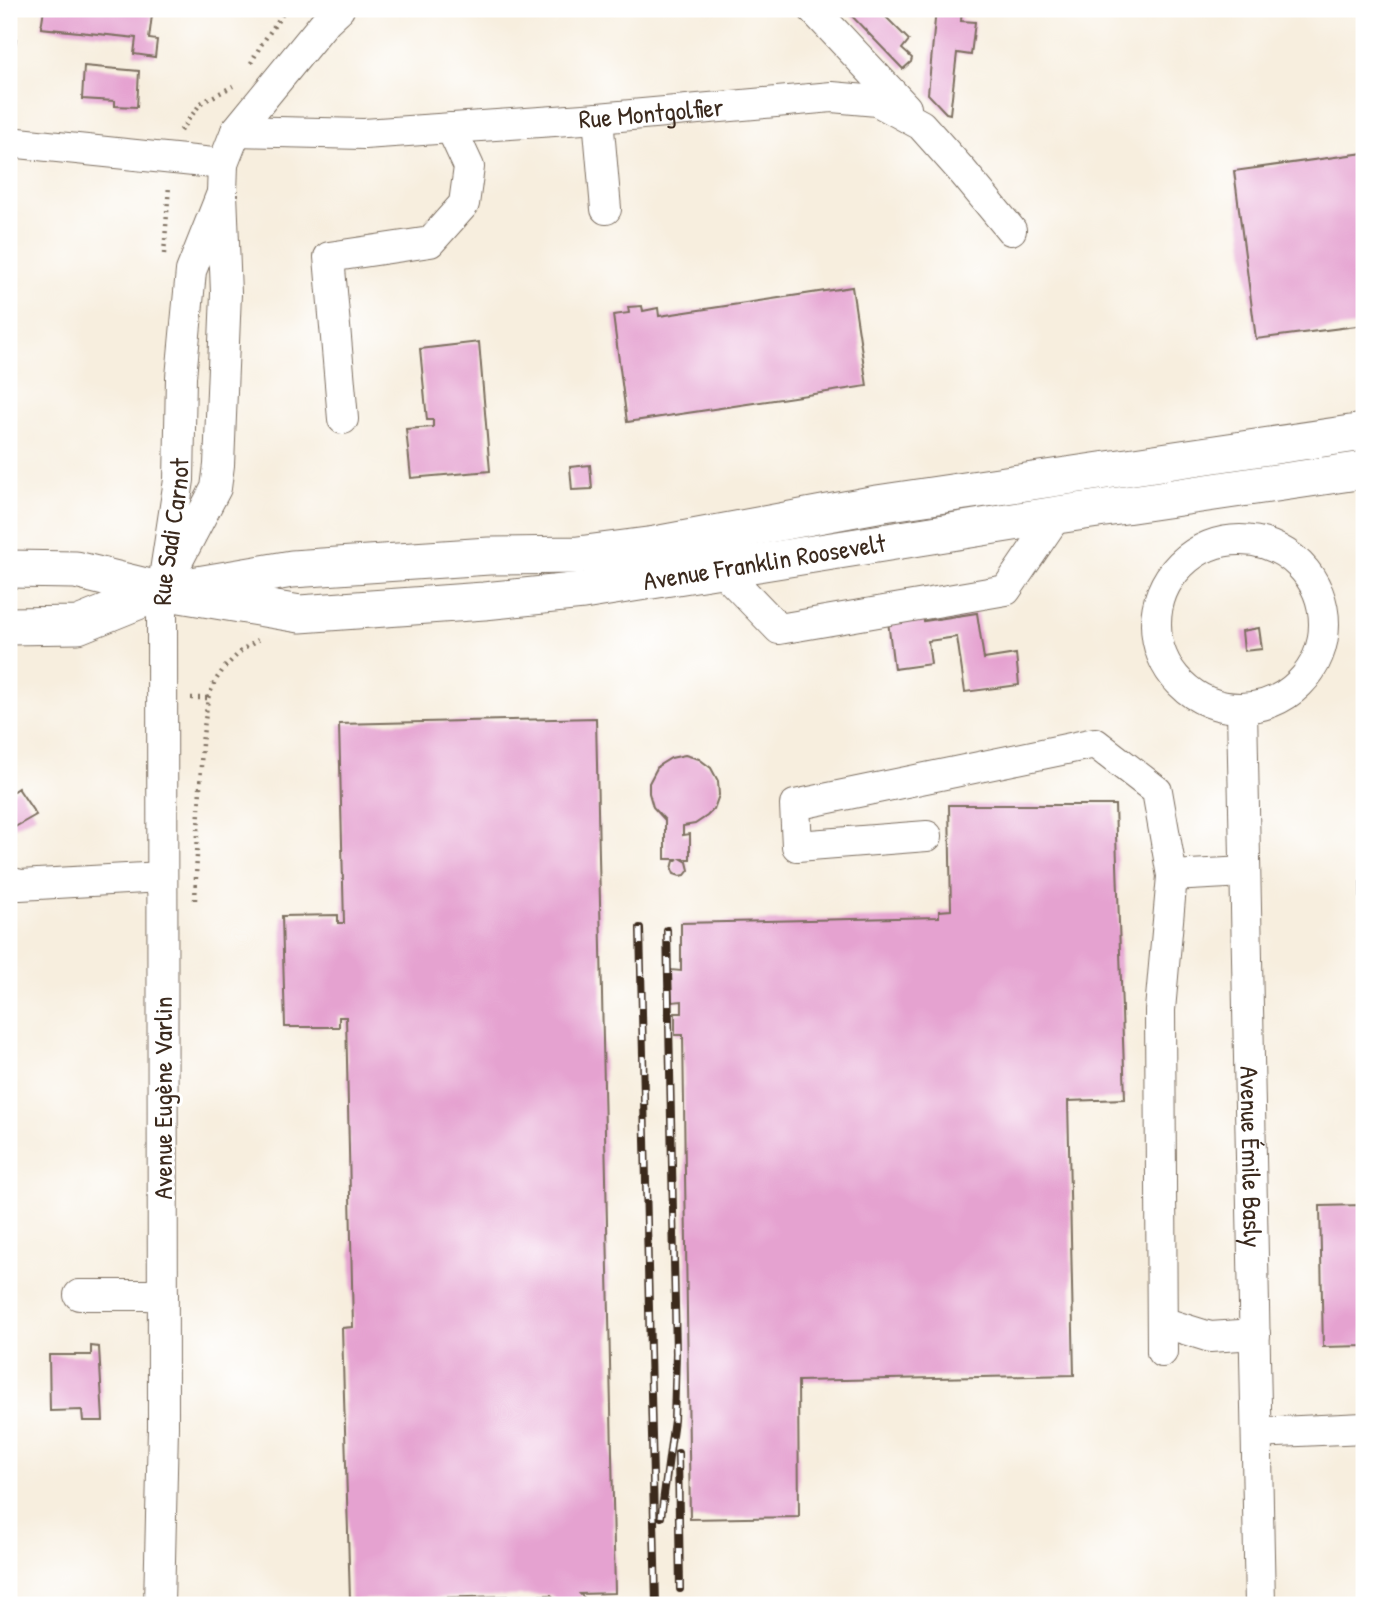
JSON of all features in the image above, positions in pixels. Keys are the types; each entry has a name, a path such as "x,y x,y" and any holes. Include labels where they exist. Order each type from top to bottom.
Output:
{"main road":[{"name":"Avenue Franklin Roosevelt","path":"9,625 78,625 162,591 292,569 489,556 578,555 655,545 877,504 1364,432"},
{"name":"Avenue Franklin Roosevelt","path":"9,569 76,570 162,591 300,614 509,599 583,591 1057,515 1364,470"}],"street":[{"name":"Rue Sadi Carnot","path":"162,591 179,481 181,377 191,271 236,131 326,21 340,9"},
{"path":"813,9 921,125"},
{"name":"Rue Montgolfier","path":"236,131 364,134 598,118 832,97 877,101 921,125 1011,230"},
{"path":"598,118 606,209"},
{"path":"343,419 329,257 430,242 464,204 468,167 451,128"},
{"path":"9,142 171,160 223,178"},
{"name":"Rue Sadi Carnot","path":"162,591 216,488 226,293 223,178"},
{"path":"721,569 779,629 1006,590 1057,515"},
{"path":"1227,540 1254,541 1280,550 1302,567 1317,590 1324,616 1322,644 1311,669 1293,690 1269,703 1242,709 1213,704 1188,692 1169,671 1157,645 1155,617 1162,589 1178,566 1200,549 1227,540"},
{"name":"Avenue Eugène Varlin","path":"159,1605 163,1427 162,591"},
{"name":"Avenue Émile Basly","path":"1242,709 1260,1605"},
{"path":"927,836 797,846 795,805 1095,743 1157,790 1172,876 1160,1010 1162,1352"},
{"path":"1172,876 1245,872"},
{"path":"9,882 20,885 162,877"},
{"path":"79,1295 163,1295"},
{"path":"1162,1322 1210,1337 1255,1334"},
{"path":"1257,1433 1364,1428"}],"path":[{"path":"245,73 286,9"},
{"path":"171,160 172,141 201,103 240,82"},
{"path":"162,938 195,900 202,743 208,698 225,667 241,651 268,636"}],"building":[{"path":"44,9 101,9 152,15 149,39 157,40 155,57 134,54 136,38 41,28"},
{"path":"845,9 878,9 909,40 902,49 912,58 911,62 903,69"},
{"path":"936,9 962,9 961,21 975,22 971,55 957,53 950,114 928,94"},
{"path":"9,38 16,39 10,73 9,73"},
{"path":"84,66 139,71 137,107 115,106 115,101 82,99"},
{"path":"1364,153 1364,325 1256,339 1234,171"},
{"path":"852,287 867,386 627,422 613,315 629,313 628,307 642,306 643,311 658,308 659,316"},
{"path":"479,342 490,471 411,478 406,429 433,427 433,420 427,420 420,349"},
{"path":"590,465 592,489 572,490 570,467"},
{"path":"922,608 924,621 977,613 984,659 1016,654 1019,685 965,692 957,637 928,641 931,664 894,669 887,613"},
{"path":"1259,628 1262,649 1244,651 1242,631"},
{"path":"596,718 615,1593 580,1594 591,1605 562,1605 551,1595 350,1600 342,1328 353,1327 346,1017 339,1017 339,1027 285,1027 282,916 338,915 338,923 344,923 339,724"},
{"path":"685,755 699,759 711,768 718,781 719,795 714,809 707,816 695,824 683,826 683,835 690,834 690,859 682,859 687,862 689,870 680,876 674,874 672,869 674,861 678,859 665,859 665,820 653,807 649,783 658,766 671,758"},
{"path":"18,788 36,815 15,827 9,817 9,794"},
{"path":"949,805 1115,805 1125,1099 1068,1101 1074,1375 798,1381 799,1517 690,1519 683,1035 675,1035 675,1013 682,1013 682,1001 672,1002 671,970 681,971 681,923 939,917 939,911 951,910"},
{"path":"1364,881 1364,975 1362,975 1360,882"},
{"path":"1364,1205 1364,1346 1323,1347 1320,1206"},
{"path":"91,1346 99,1347 103,1421 83,1421 82,1410 50,1411 49,1355 91,1355"}],"railway":[{"path":"640,928 656,1605"},
{"path":"661,1517 674,1420 676,1353 667,930"},
{"path":"678,1453 680,1589"}]}
